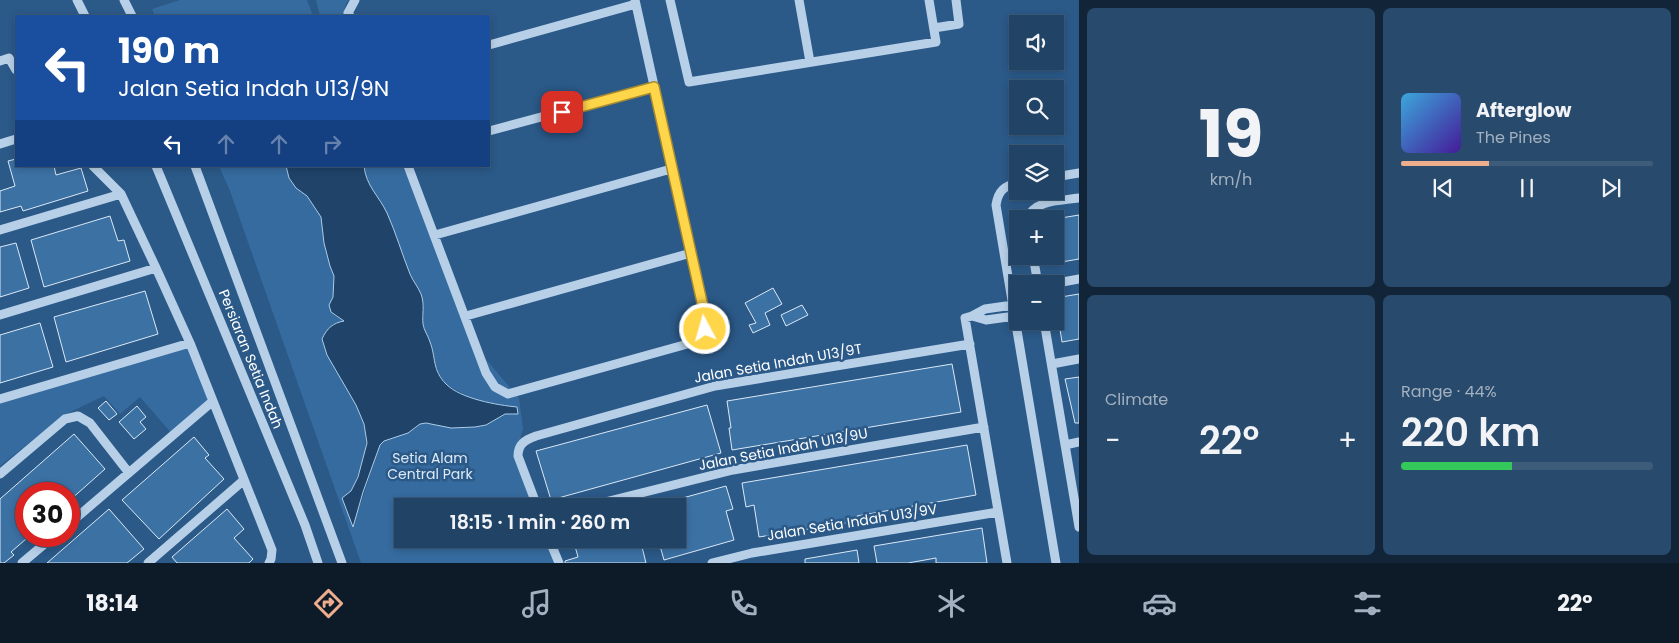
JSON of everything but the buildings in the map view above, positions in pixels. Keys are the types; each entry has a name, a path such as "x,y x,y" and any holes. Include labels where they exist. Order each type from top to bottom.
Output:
{"street":[{"path":"77,0 84,15"},
{"path":"124,0 132,15"},
{"path":"349,15 348,13 355,0"},
{"path":"670,0 689,82 936,42 930,0"},
{"path":"799,0 810,62"},
{"path":"934,28 959,24 956,0"},
{"path":"408,167 486,373 496,387 508,394 691,343 699,338 705,329 706,320 635,2 490,45"},
{"path":"4,60 15,69"},
{"path":"490,131 654,87"},
{"path":"0,144 15,139"},
{"path":"94,167 121,194 190,343 272,550 270,561"},
{"name":"Persiaran Setia Indah","path":"156,167 297,507 318,563"},
{"name":"Persiaran Setia Indah","path":"195,167 342,563"},
{"path":"435,235 672,169"},
{"path":"1064,176 1079,173"},
{"path":"1009,185 1002,189 997,197 996,205 1009,281"},
{"path":"0,230 121,194"},
{"path":"1032,210 1041,204 1079,198"},
{"path":"466,316 690,253"},
{"path":"0,315 156,268"},
{"path":"1064,282 1079,279"},
{"path":"1007,563 964,318 985,309 1009,306"},
{"path":"972,316 986,320 1009,317"},
{"path":"1017,330 1056,563"},
{"path":"1046,330 1079,526"},
{"path":"0,399 190,343"},
{"name":"Jalan Setia Indah U13/9T","path":"533,498 518,456 521,444 527,439 715,386 970,344"},
{"path":"1052,364 1079,359"},
{"path":"80,515 213,401"},
{"path":"0,474 65,419 78,416 90,423 129,473"},
{"name":"Jalan Setia Indah U13/9U","path":"621,498 733,470 984,427"},
{"path":"1065,445 1079,442"},
{"path":"148,563 244,480"},
{"name":"Jalan Setia Indah U13/9V","path":"712,563 752,552 998,512"},
{"path":"22,563 41,547"},
{"path":"553,548 559,563"}],"green space":[{"path":"180,0 307,0 313,15 155,15 152,9"},
{"path":"316,0 349,0 346,3 345,15 320,15"},
{"name":"Setia Alam Central Park","path":"219,167 286,167 289,179 296,188 307,196 321,217 327,256 334,276 333,297 329,305 331,312 335,316 345,321 333,324 329,329 339,373 362,418 366,439 360,469 351,491 359,509 380,444 384,441 415,429 420,424 426,423 463,428 475,427 486,425 505,414 517,414 517,407 473,399 447,385 440,376 423,323 424,305 421,294 409,271 387,213 367,182 364,167 403,167 472,343 519,398 523,428 519,444 532,498 394,498 394,548 551,548 557,563 361,563 230,191"},
{"path":"190,343 213,401 173,435 140,397 120,414 104,396 64,415 0,466 0,399"}],"shaded area":[{"path":"286,167 364,167 367,179 387,213 410,274 421,294 424,326 432,348 438,374 446,384 461,394 490,403 517,407 518,414 505,414 486,425 451,428 426,423 420,424 408,433 384,441 380,445 363,492 353,527 342,498 351,491 358,477 367,443 364,424 356,405 327,355 322,339 331,327 344,321 331,312 329,305 333,297 334,276 324,243 321,217 307,196 296,188 289,178"}],"route":[{"path":"562,112 654,87 706,320 705,329"}]}
